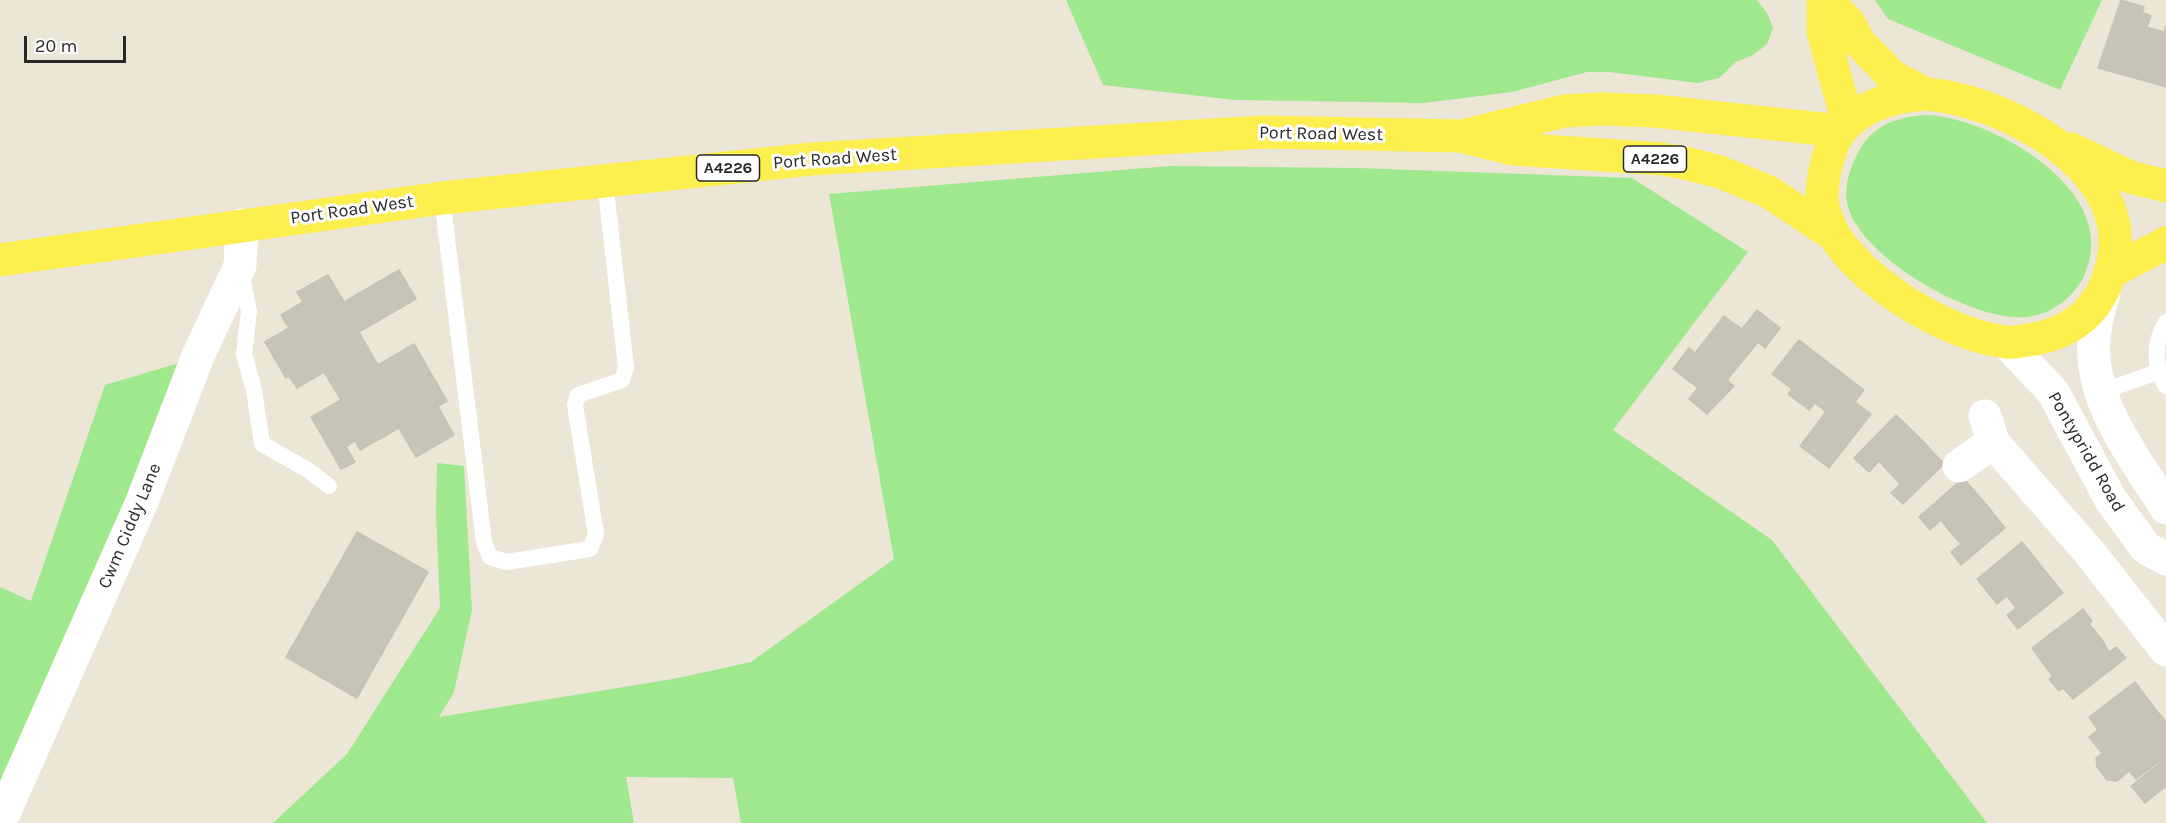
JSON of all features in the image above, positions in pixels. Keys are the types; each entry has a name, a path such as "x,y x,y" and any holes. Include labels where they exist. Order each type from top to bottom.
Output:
{"main road":[{"path":"1824,0 1848,22 1860,43 1892,76 1926,94"},
{"path":"1824,0 1823,32 1844,127"},
{"path":"2045,136 2084,171 2100,191 2114,230 2115,248 2107,282 2080,321 2051,337 2007,343 1964,330 1920,310 1868,275 1851,259 1834,235 1825,216 1822,183 1826,162 1844,127 1874,105 1902,95 1926,94 1956,97 1989,106 2130,177 2166,186"},
{"name":"Port Road West","path":"1460,136 1564,111 1601,109 1655,111 1844,127"},
{"name":"Port Road West","path":"0,260 442,198 812,159 1263,132 1460,136 1513,149 1663,159 1720,172 1769,192 1834,235"},
{"path":"2107,282 2166,243"}],"street":[{"name":"Cwm Ciddy Lane","path":"0,822 136,515 198,356 239,266 242,225"},
{"path":"2107,282 2096,324 2094,354 2101,392 2124,441 2166,508"},
{"name":"Pontypridd Road","path":"2007,343 2053,392 2111,500 2146,548 2166,559"},
{"path":"1959,466 1989,429 2166,650"}],"lane":[{"path":"442,198 484,542 490,557 506,562 590,549 596,534 575,405 578,395 622,380 626,368 605,181"},
{"path":"239,266 249,311 244,354 254,390 262,444 329,486"},
{"path":"2163,375 2158,338 2166,322"},
{"path":"2163,375 2166,339"},
{"path":"2101,392 2163,375"}],"green space":[{"path":"1066,0 1757,0 1767,13 1773,28 1767,44 1753,55 1736,62 1719,78 1698,83 1609,72 1587,72 1512,92 1424,103 1235,100 1103,85"},
{"path":"1875,0 2102,0 2060,90 1888,19"},
{"path":"1928,115 1956,120 1987,130 2019,146 2047,167 2071,191 2087,218 2092,247 2083,278 2073,293 2059,305 2044,313 2026,317 2004,316 1978,309 1950,298 1897,266 1875,247 1858,227 1848,207 1846,192 1850,171 1859,151 1872,134 1888,123 1907,117"},
{"path":"1170,166 1358,168 1632,178 1748,252 1613,430 1772,540 1987,823 741,823 733,778 626,777 634,823 273,823 347,754 440,608 436,513 437,463 464,466 472,610 454,692 439,717 673,679 751,662 894,559 829,194"},
{"path":"179,363 123,513 0,784 0,587 31,601 105,385"}],"building":[{"path":"2121,0 2144,7 2142,12 2151,16 2147,27 2164,32 2149,82 2098,68"},
{"path":"2166,26 2166,87 2149,82"},
{"path":"399,270 416,299 359,332 378,365 414,344 447,401 438,406 454,435 416,457 399,428 360,450 355,441 346,447 355,462 341,469 311,417 341,400 324,372 297,388 289,376 286,378 265,342 289,328 281,315 303,302 297,292 328,275 344,302"},
{"path":"1757,310 1780,328 1765,348 1758,342 1727,380 1734,386 1707,414 1689,399 1698,388 1673,369 1689,348 1695,353 1724,316 1742,329"},
{"path":"1799,340 1864,390 1855,402 1871,414 1829,468 1800,446 1826,412 1815,403 1809,410 1788,394 1792,389 1772,374"},
{"path":"1896,415 1921,439 1888,471 1879,461 1869,472 1854,458"},
{"path":"1921,439 1944,464 1903,504 1891,493 1900,484 1888,471"},
{"path":"1963,478 1986,504 1951,533 1941,520 1930,530 1919,517"},
{"path":"1986,504 2005,528 1961,565 1951,552 1961,544 1951,533"},
{"path":"357,532 428,572 357,698 286,657"},
{"path":"2022,542 2042,567 1997,604 1977,579"},
{"path":"2042,567 2063,593 2018,629 2007,615 2016,608 2007,596"},
{"path":"2083,609 2092,621 2089,624 2102,640 2053,677 2032,648"},
{"path":"2102,640 2109,652 2116,647 2126,658 2073,699 2063,688 2059,691 2049,679"},
{"path":"2135,682 2156,710 2101,752 2089,737 2098,730 2089,717"},
{"path":"2156,710 2166,722 2166,756 2136,779 2129,771 2117,781 2107,780 2097,767 2096,758"},
{"path":"2166,758 2166,786 2145,803 2131,786"}]}
